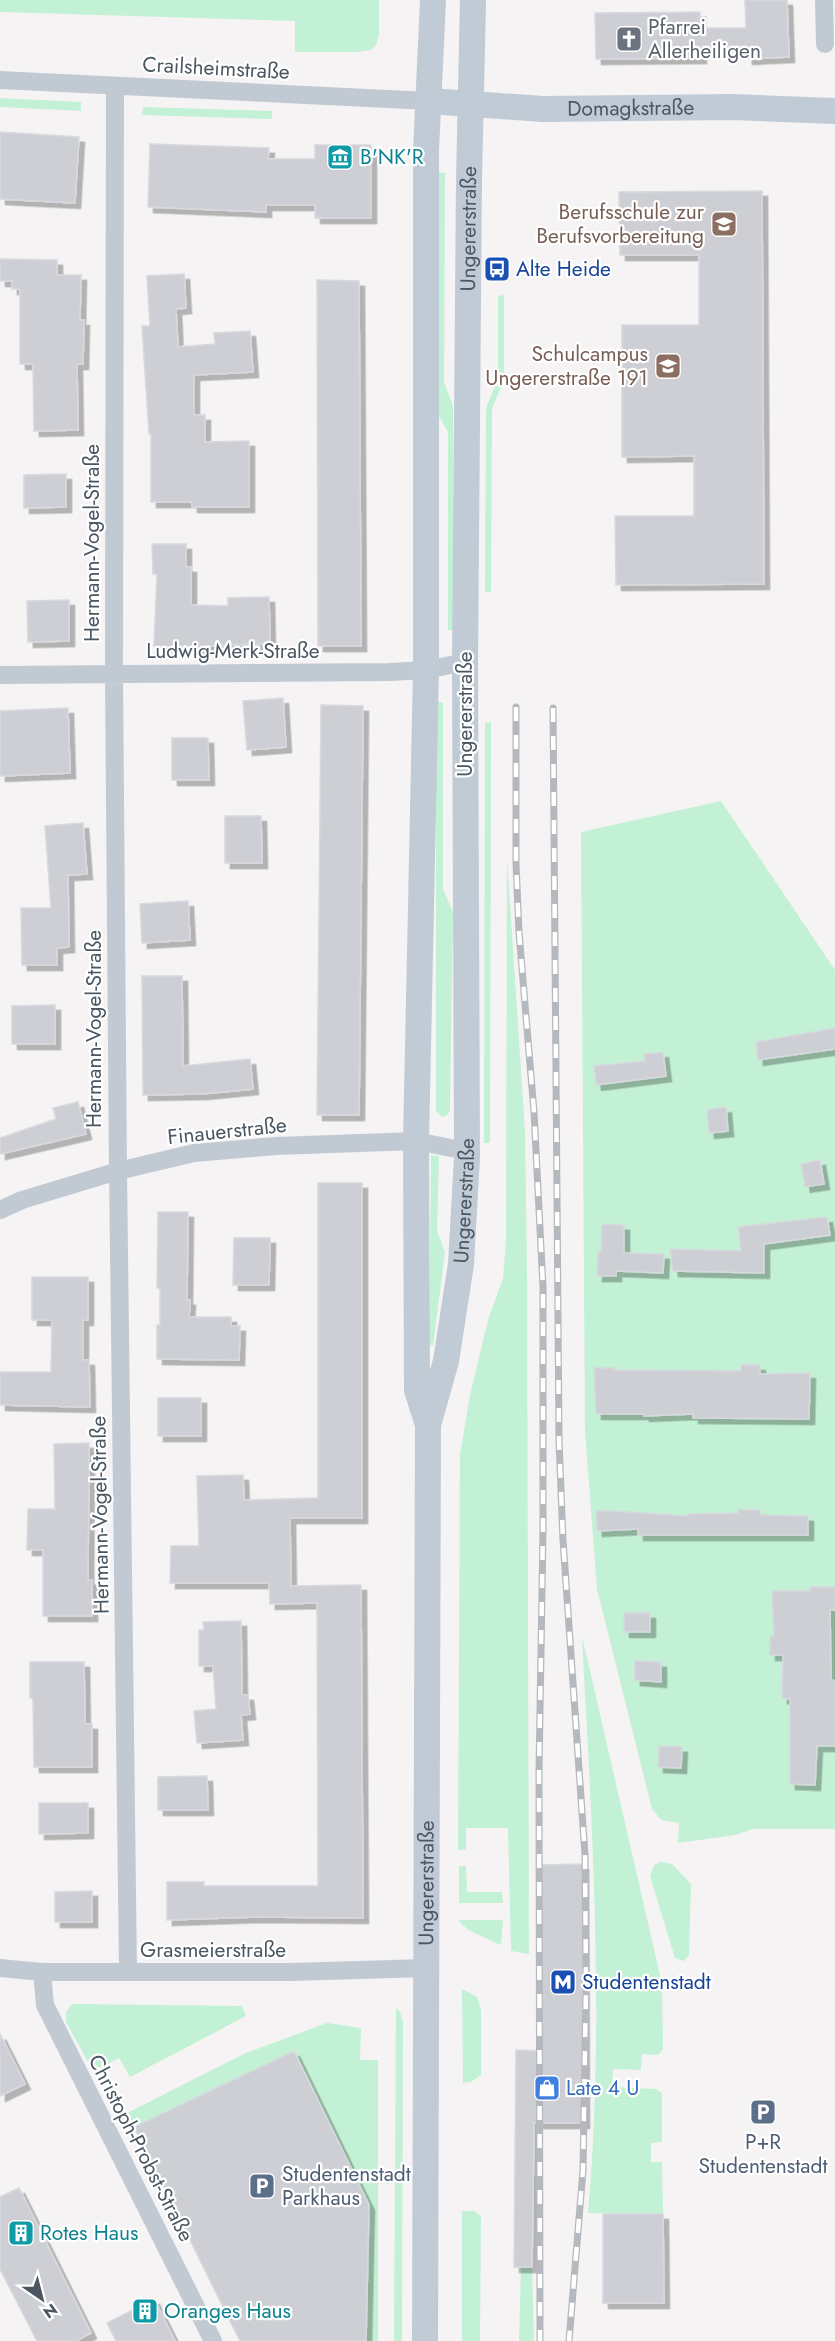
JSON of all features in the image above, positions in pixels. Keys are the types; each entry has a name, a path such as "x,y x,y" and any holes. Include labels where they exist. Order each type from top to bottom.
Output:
{"main road":[{"name":"Ungererstraße","path":"428,1425 417,1390 416,1141 426,670 426,151 433,0"},
{"name":"Ungererstraße","path":"425,2341 428,1425 447,1361 461,1264 466,1150 465,662 473,0"},
{"name":"Domagkstraße","path":"429,101 543,109 733,107 835,111"}],"street":[{"path":"824,0 825,44"},
{"name":"Crailsheimstraße","path":"0,80 429,101"},
{"name":"Hermann-Vogel-Straße","path":"115,86 114,674 128,1972"},
{"name":"Ludwig-Merk-Straße","path":"0,675 380,673 426,670 465,662"},
{"name":"Finauerstraße","path":"0,1210 22,1200 118,1171 194,1153 276,1146 416,1141 466,1150"},
{"name":"Grasmeierstraße","path":"0,1968 42,1972 292,1972 426,1968"},
{"name":"Christoph-Probst-Straße","path":"42,1972 45,2005 213,2341"}],"green space":[{"path":"0,0 379,0 379,35 376,45 371,50 295,52 295,21 0,12"},
{"path":"0,98 81,102 81,111 0,107"},
{"path":"143,107 272,111 272,119 142,115"},
{"path":"436,172 445,173 444,382 453,406 454,630 448,630 448,432 437,413"},
{"path":"504,295 504,380 492,409 491,592 485,592 486,408 498,379 498,296"},
{"path":"443,702 443,889 453,912 450,1111 445,1117 436,1111 436,703"},
{"path":"491,722 490,1143 484,1143 485,723"},
{"path":"721,801 835,970 835,1829 752,1829 736,1835 678,1843 679,1823 661,1820 652,1809 597,1589 585,1431 581,832"},
{"path":"507,858 525,1131 529,1954 511,1951 508,1828 466,1828 466,1850 458,1850 460,1455 470,1395 488,1320 503,1278 506,1240"},
{"path":"431,1155 439,1156 437,1231 445,1252 433,1346 429,1344"},
{"path":"582,1636 662,1984 663,2049 658,2055 642,2054 641,2070 613,2069 612,2087 656,2089 662,2093 662,2142 651,2143 651,2162 662,2162 663,2214 588,2213 596,2069 596,1997 593,1852"},
{"path":"661,1862 672,1864 691,1884 689,1955 684,1961 675,1958 650,1876 654,1865"},
{"path":"459,1866 466,1866 467,1892 502,1892 503,1903 459,1903"},
{"path":"458,1920 503,1920 501,1945 468,1930"},
{"path":"462,1989 477,1997 481,2009 481,2075 471,2082 463,2083"},
{"path":"72,2004 242,2006 246,2016 130,2077 119,2058 93,2071 66,2022 66,2012"},
{"path":"396,2008 403,2021 402,2341 394,2341"},
{"path":"327,2023 361,2028 360,2060 378,2060 378,2341 366,2341 294,2051 134,2127 127,2129 122,2122 123,2115 246,2053"},
{"path":"462,2211 474,2211 481,2216 480,2341 462,2341"},
{"path":"521,2267 532,2267 534,2341 519,2341"}],"building":[{"path":"745,0 787,0 789,57 747,59 746,46 700,46 701,58 596,59 595,13 700,12 700,28 746,28"},
{"path":"0,132 79,137 75,203 0,199"},
{"path":"150,144 269,148 268,159 315,159 315,145 371,145 371,218 315,218 315,205 266,205 266,212 148,207"},
{"path":"762,191 764,584 616,585 615,516 694,516 694,456 622,457 622,325 699,325 699,255 620,255 619,192"},
{"path":"0,259 57,260 57,275 81,275 80,320 84,320 83,364 77,364 78,430 34,431 33,364 20,364 20,289 12,289 12,281 0,281"},
{"path":"184,274 186,308 176,309 178,347 215,344 214,333 250,331 253,372 194,375 194,415 205,415 205,442 249,441 249,507 192,507 192,502 151,502 151,434 149,434 142,326 150,326 147,276"},
{"path":"317,280 359,281 361,646 318,646"},
{"path":"66,474 66,507 24,508 24,475"},
{"path":"152,544 186,544 186,567 191,567 191,605 228,606 228,598 269,597 270,644 201,646 201,648 154,646 157,574 153,574"},
{"path":"69,600 69,641 28,642 27,601"},
{"path":"283,698 286,747 247,750 243,701"},
{"path":"321,705 363,706 359,1115 317,1115"},
{"path":"68,708 70,773 0,776 0,711"},
{"path":"172,738 208,738 209,780 172,780"},
{"path":"225,816 261,816 262,863 225,863"},
{"path":"83,823 87,874 68,875 69,947 57,948 57,965 22,965 21,908 51,908 45,826"},
{"path":"188,901 190,940 142,943 140,904"},
{"path":"142,976 182,976 183,1066 250,1059 253,1089 202,1094 143,1095"},
{"path":"55,1005 55,1044 12,1044 12,1006"},
{"path":"835,1028 835,1049 758,1060 756,1042"},
{"path":"663,1052 666,1076 596,1085 594,1066 645,1061 644,1054"},
{"path":"78,1102 86,1134 0,1154 0,1138 56,1119 53,1108"},
{"path":"726,1107 728,1131 709,1133 707,1110"},
{"path":"820,1160 824,1184 805,1187 801,1164"},
{"path":"318,1183 362,1183 362,1518 290,1518 291,1586 361,1585 363,1918 256,1917 167,1920 167,1882 204,1882 204,1886 318,1886 317,1603 270,1604 269,1583 170,1583 171,1546 199,1546 197,1476 243,1475 244,1500 318,1498"},
{"path":"158,1212 188,1212 187,1300 190,1300 189,1317 231,1317 231,1326 240,1326 239,1360 157,1359 157,1325 160,1325 160,1288 157,1288"},
{"path":"827,1217 830,1235 764,1244 764,1273 673,1271 670,1249 741,1251 738,1227"},
{"path":"602,1224 624,1225 624,1253 664,1254 663,1273 616,1271 616,1276 597,1276"},
{"path":"234,1238 270,1238 269,1285 233,1285"},
{"path":"32,1277 88,1277 88,1320 83,1320 83,1360 89,1360 90,1407 0,1405 0,1372 51,1372 52,1320 32,1320"},
{"path":"741,1365 760,1365 760,1374 810,1373 809,1419 693,1418 693,1414 644,1416 644,1414 596,1414 594,1368 741,1371"},
{"path":"158,1398 201,1398 201,1436 158,1436"},
{"path":"89,1443 88,1580 92,1580 92,1616 43,1616 43,1550 27,1550 28,1509 55,1509 54,1444"},
{"path":"738,1510 760,1510 760,1515 808,1516 808,1535 638,1535 638,1529 597,1531 596,1511 688,1516 688,1514 738,1513"},
{"path":"810,1587 835,1587 835,1610 830,1610 831,1680 835,1681 835,1746 817,1746 815,1785 790,1784 790,1699 782,1698 783,1655 770,1655 770,1636 774,1636 772,1591 810,1591"},
{"path":"624,1613 650,1613 650,1632 624,1632"},
{"path":"241,1621 242,1695 248,1695 250,1714 241,1715 243,1740 197,1743 194,1711 216,1709 213,1666 199,1666 199,1630 204,1630 203,1622"},
{"path":"635,1661 661,1662 661,1682 635,1680"},
{"path":"30,1662 84,1662 85,1724 92,1724 92,1767 34,1767"},
{"path":"659,1746 682,1747 681,1768 658,1767"},
{"path":"207,1776 208,1810 158,1810 158,1777"},
{"path":"39,1803 88,1803 88,1833 39,1834"},
{"path":"583,1864 584,2123 534,2123 532,2267 514,2267 516,2050 541,2051 540,1865"},
{"path":"92,1891 92,1922 55,1922 55,1892"},
{"path":"0,2034 25,2084 0,2096"},
{"name":"Studentenstadt Parkhaus","path":"294,2051 369,2205 366,2341 240,2341 134,2127"},
{"name":"Rotes Haus","path":"19,2188 91,2333 76,2341 37,2341 0,2269 0,2197"},
{"path":"603,2214 663,2214 664,2303 603,2303"},
{"name":"Oranges Haus","path":"154,2299 175,2341 116,2341 107,2323"}],"railway":[{"path":"516,707 516,863 519,932 534,1112 543,1287 543,1530 539,1771 540,2341"},
{"path":"553,708 559,1440 563,1540 585,1855 586,1987 583,2170 569,2341"}],"place":[{"name":"Pfarrei Allerheiligen","path":"629,39"},
{"name":"B'NK'R","path":"340,157"},
{"name":"Berufsschule zur Berufsvorbereitung","path":"724,224"},
{"name":"Alte Heide","path":"497,269"},
{"name":"Schulcampus Ungererstraße 191","path":"668,366"},
{"name":"Studentenstadt","path":"563,1982"},
{"name":"Late 4 U","path":"547,2088"},
{"name":"P+R Studentenstadt","path":"763,2112"},
{"name":"Studentenstadt Parkhaus","path":"262,2186"},
{"name":"Rotes Haus","path":"21,2233"},
{"name":"Oranges Haus","path":"145,2311"}]}
